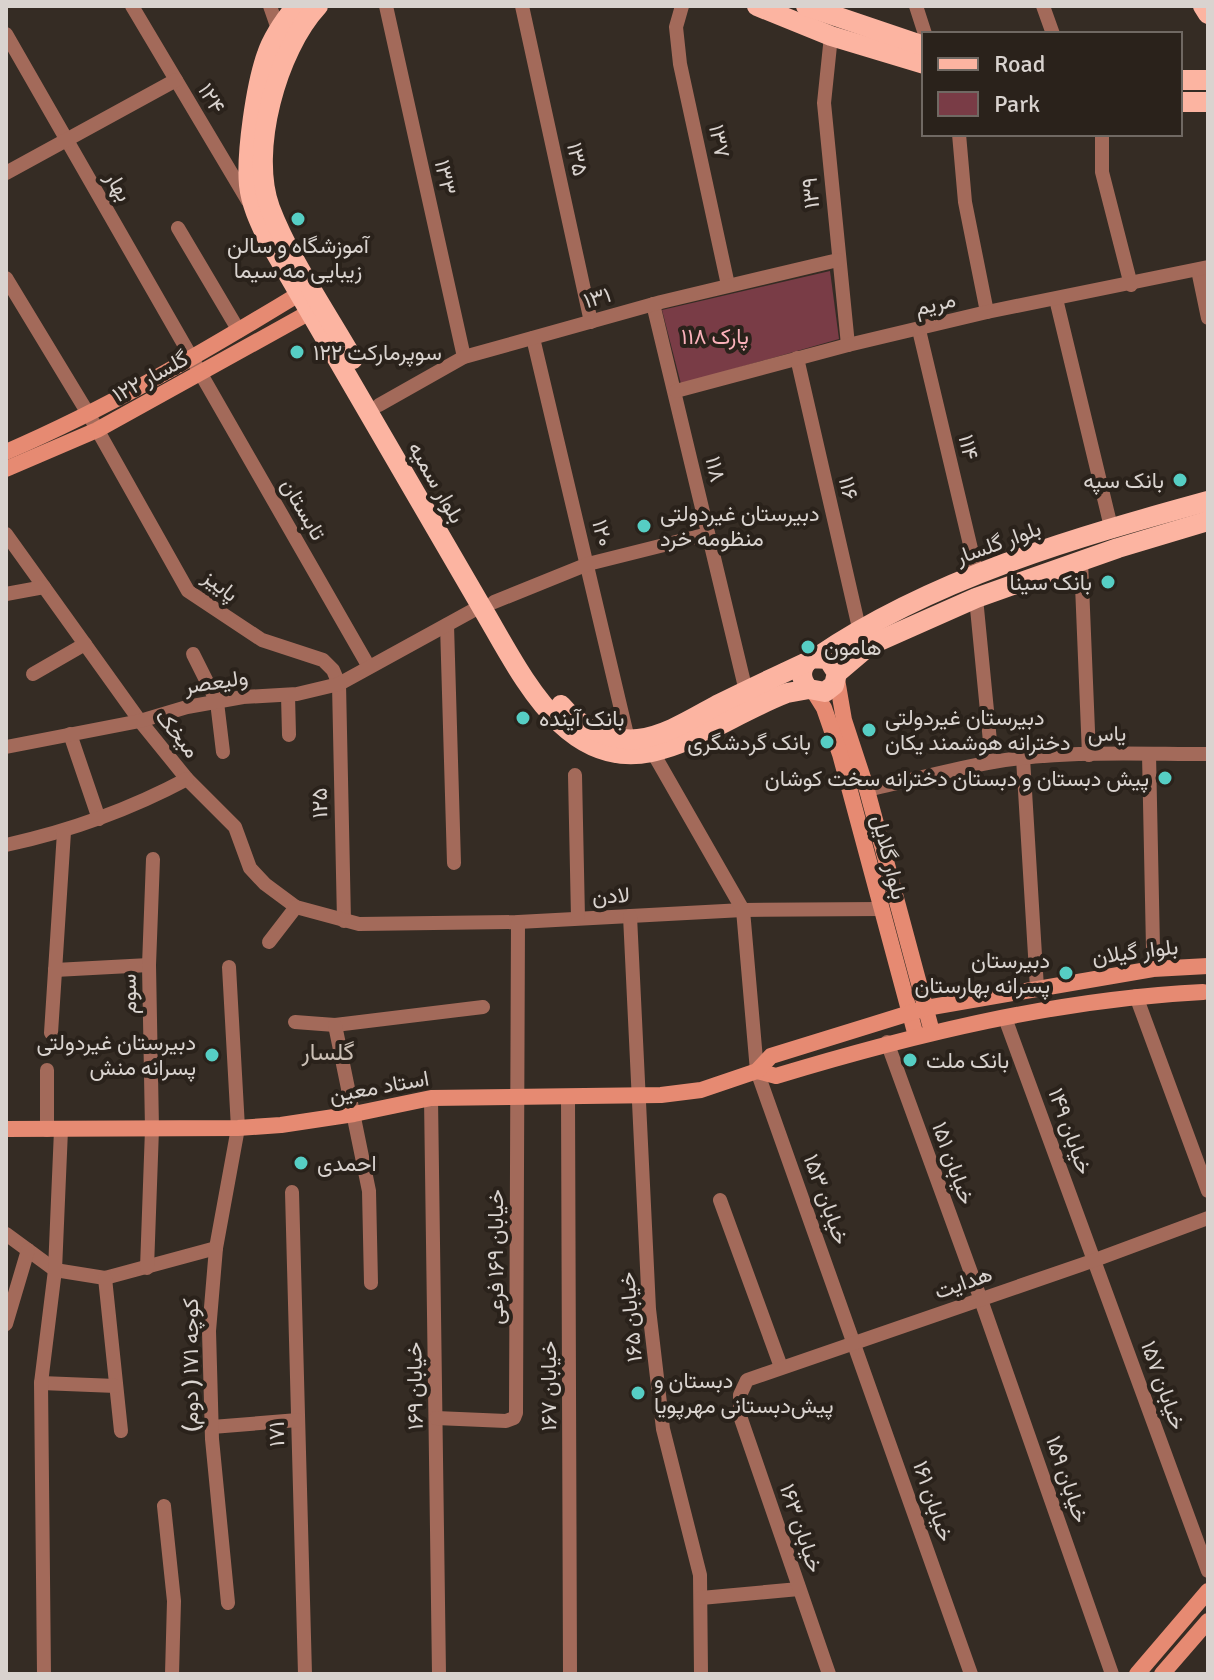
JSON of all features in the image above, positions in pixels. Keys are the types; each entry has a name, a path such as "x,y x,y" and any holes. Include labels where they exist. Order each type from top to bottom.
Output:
{"main road":[{"name":"بلوار سمیه","path":"296,6 278,29 266,55 252,139 249,183 255,212 267,238 311,299 379,405 411,473"},
{"name":"بلوار سمیه","path":"318,6 279,74 271,101 263,183 269,206 311,299 488,604 570,715 596,731 628,739"},
{"path":"806,6 922,45"},
{"path":"1203,6 1208,14"},
{"path":"769,8 831,36 922,63"},
{"path":"1182,80 1208,80"},
{"path":"1182,102 1208,102"},
{"name":"گلسار ۱۲۲","path":"196,366 239,331 311,299"},
{"name":"گلسار ۱۲۲","path":"6,469 196,366 311,299"},
{"name":"گلسار ۱۲۲","path":"6,452 93,422"},
{"name":"بلوار گلسار","path":"812,659 859,628 977,574 1111,527 1208,501"},
{"name":"بلوار گلسار","path":"837,676 870,645 976,598 1208,521"},
{"name":"بلوار سمیه","path":"488,604 511,656 555,720 573,736 593,747 615,753 652,751 691,738 770,699 790,692 811,691"},
{"path":"628,739 658,734 812,659 828,659 837,676 831,689 811,691 802,679 803,667 812,659"},
{"name":"بلوار گلایل","path":"837,676 844,720 867,790 913,969 918,1010"},
{"name":"بلوار گلایل","path":"811,691 824,708 835,740 881,909 924,1034"},
{"name":"بلوار گیلان","path":"918,1010 1153,969 1208,969"},
{"path":"1206,996 1202,985 1208,969"},
{"name":"بلوار گیلان","path":"924,1034 1136,996 1206,996"},
{"name":"استاد معین","path":"6,1129 238,1128 354,1114 431,1098 638,1096 701,1090 757,1071 771,1056 918,1010"},
{"name":"استاد معین","path":"757,1071 776,1076 887,1042 924,1034"},
{"path":"1137,1674 1208,1591"},
{"path":"1162,1674 1208,1621"}],"street":[{"name":"۱۲۴","path":"132,6 255,212"},
{"path":"270,6 278,29"},
{"name":"۱۳۳","path":"386,6 464,357"},
{"name":"۱۳۵","path":"522,6 591,322"},
{"name":"۱۳۷","path":"682,6 676,27 680,64 728,285"},
{"path":"916,6 924,32"},
{"path":"1043,6 1052,32"},
{"name":"بهار","path":"6,34 196,366"},
{"name":"۱۳۹","path":"831,36 824,103 848,345"},
{"path":"6,173 176,80"},
{"path":"959,136 965,202 987,312"},
{"path":"1102,136 1102,172 1131,285"},
{"path":"178,228 239,331"},
{"name":"۱۳۱","path":"379,405 464,357 653,304 838,260"},
{"path":"1203,268 1208,318"},
{"name":"مریم","path":"676,391 987,312 1203,268"},
{"name":"پاییز","path":"6,278 93,422 188,591 262,640 323,660 333,670 339,684"},
{"path":"1056,299 1111,527"},
{"name":"۱۱۸","path":"653,304 746,691"},
{"name":"۱۱۴","path":"919,330 977,574"},
{"name":"۱۲۰","path":"533,338 628,739"},
{"name":"۱۱۶","path":"797,358 859,628"},
{"name":"تابستان","path":"196,366 369,667"},
{"name":"میخک","path":"6,534 140,721 187,779 235,827 250,868 265,884 296,907 344,921"},
{"name":"ولیعصر","path":"6,747 140,721 187,707 243,697 288,695 339,684 488,604 588,564 708,534"},
{"path":"1081,561 1089,755"},
{"path":"6,594 44,587"},
{"path":"976,598 992,762"},
{"path":"447,625 454,863"},
{"path":"33,674 85,644"},
{"path":"193,654 217,702 223,752"},
{"name":"۱۲۵","path":"339,684 344,921"},
{"path":"288,695 289,735"},
{"path":"70,734 99,819"},
{"path":"652,751 743,910"},
{"path":"1149,754 1153,948"},
{"name":"یاس","path":"867,790 1023,758 1208,754"},
{"path":"1023,758 1037,988"},
{"path":"575,775 578,918"},
{"path":"6,845 64,832 142,803 187,779"},
{"path":"51,1033 64,832"},
{"name":"سوم","path":"147,1268 152,1129 149,965 153,859"},
{"path":"269,942 296,907"},
{"name":"لادن","path":"344,921 359,924 518,922 743,910 881,909"},
{"name":"خیابان ۱۵۳","path":"743,910 757,1071 855,1342"},
{"name":"خیابان ۱۶۵","path":"630,916 649,1309 663,1429 700,1575 701,1674"},
{"name":"خیابان ۱۶۹ فرعی","path":"436,1418 506,1421 514,1418 516,1413 518,922"},
{"path":"55,970 149,965"},
{"name":"کوچه ۱۷۱ ( دوم)","path":"228,1603 212,1427 209,1331 216,1248 238,1128 229,967"},
{"path":"1136,996 1208,1191"},
{"path":"295,1022 335,1025 483,1007"},
{"name":"خیابان ۱۴۹","path":"1005,1018 1095,1260"},
{"path":"335,1025 369,1191 371,1283"},
{"name":"خیابان ۱۵۱","path":"887,1042 981,1300"},
{"path":"44,1674 41,1383 55,1270 54,1130 47,1070"},
{"name":"خیابان ۱۶۷","path":"568,1097 570,1674"},
{"name":"خیابان ۱۶۹","path":"431,1098 439,1674"},
{"name":"۱۷۱","path":"292,1192 305,1674"},
{"path":"720,1200 781,1367"},
{"name":"هدایت","path":"740,1395 747,1380 781,1367 981,1300 1208,1218"},
{"path":"6,1234 55,1270 105,1278 216,1248"},
{"path":"6,1324 28,1250"},
{"name":"خیابان ۱۵۷","path":"1095,1260 1208,1571"},
{"path":"105,1278 121,1431"},
{"name":"خیابان ۱۵۹","path":"981,1300 1112,1674"},
{"name":"خیابان ۱۶۱","path":"855,1342 971,1674"},
{"path":"41,1383 116,1386"},
{"name":"خیابان ۱۶۳","path":"740,1395 740,1416 829,1674"},
{"path":"212,1427 298,1420"},
{"path":"164,1506 174,1601 172,1674"},
{"path":"701,1598 799,1589"}],"green space":[{"name":"پارک ۱۱۸","path":"830,271 839,339 681,384 662,310"}],"place":[{"name":"آموزشگاه و سالن زیبایی مه سیما","path":"298,219"},
{"name":"سوپرمارکت ۱۲۲","path":"297,352"},
{"name":"بانک سپه","path":"1180,480"},
{"name":"دبیرستان غیردولتی منظومه خرد","path":"644,526"},
{"name":"بانک سینا","path":"1108,582"},
{"name":"هامون","path":"808,647"},
{"name":"بانک آینده","path":"523,718"},
{"name":"دبیرستان غیردولتی دخترانه هوشمند یکان","path":"869,730"},
{"name":"بانک گردشگری","path":"827,742"},
{"name":"پیش دبستان و دبستان دخترانه سخت کوشان","path":"1165,778"},
{"name":"دبیرستان پسرانه بهارستان","path":"1066,973"},
{"name":"دبیرستان غیردولتی پسرانه منش","path":"212,1055"},
{"name":"بانک ملت","path":"910,1060"},
{"name":"احمدی","path":"301,1163"},
{"name":"دبستان و پیش‌دبستانی مهرپویا","path":"638,1393"}],"district":[{"name":"گلسار","path":"328,1052"}]}
